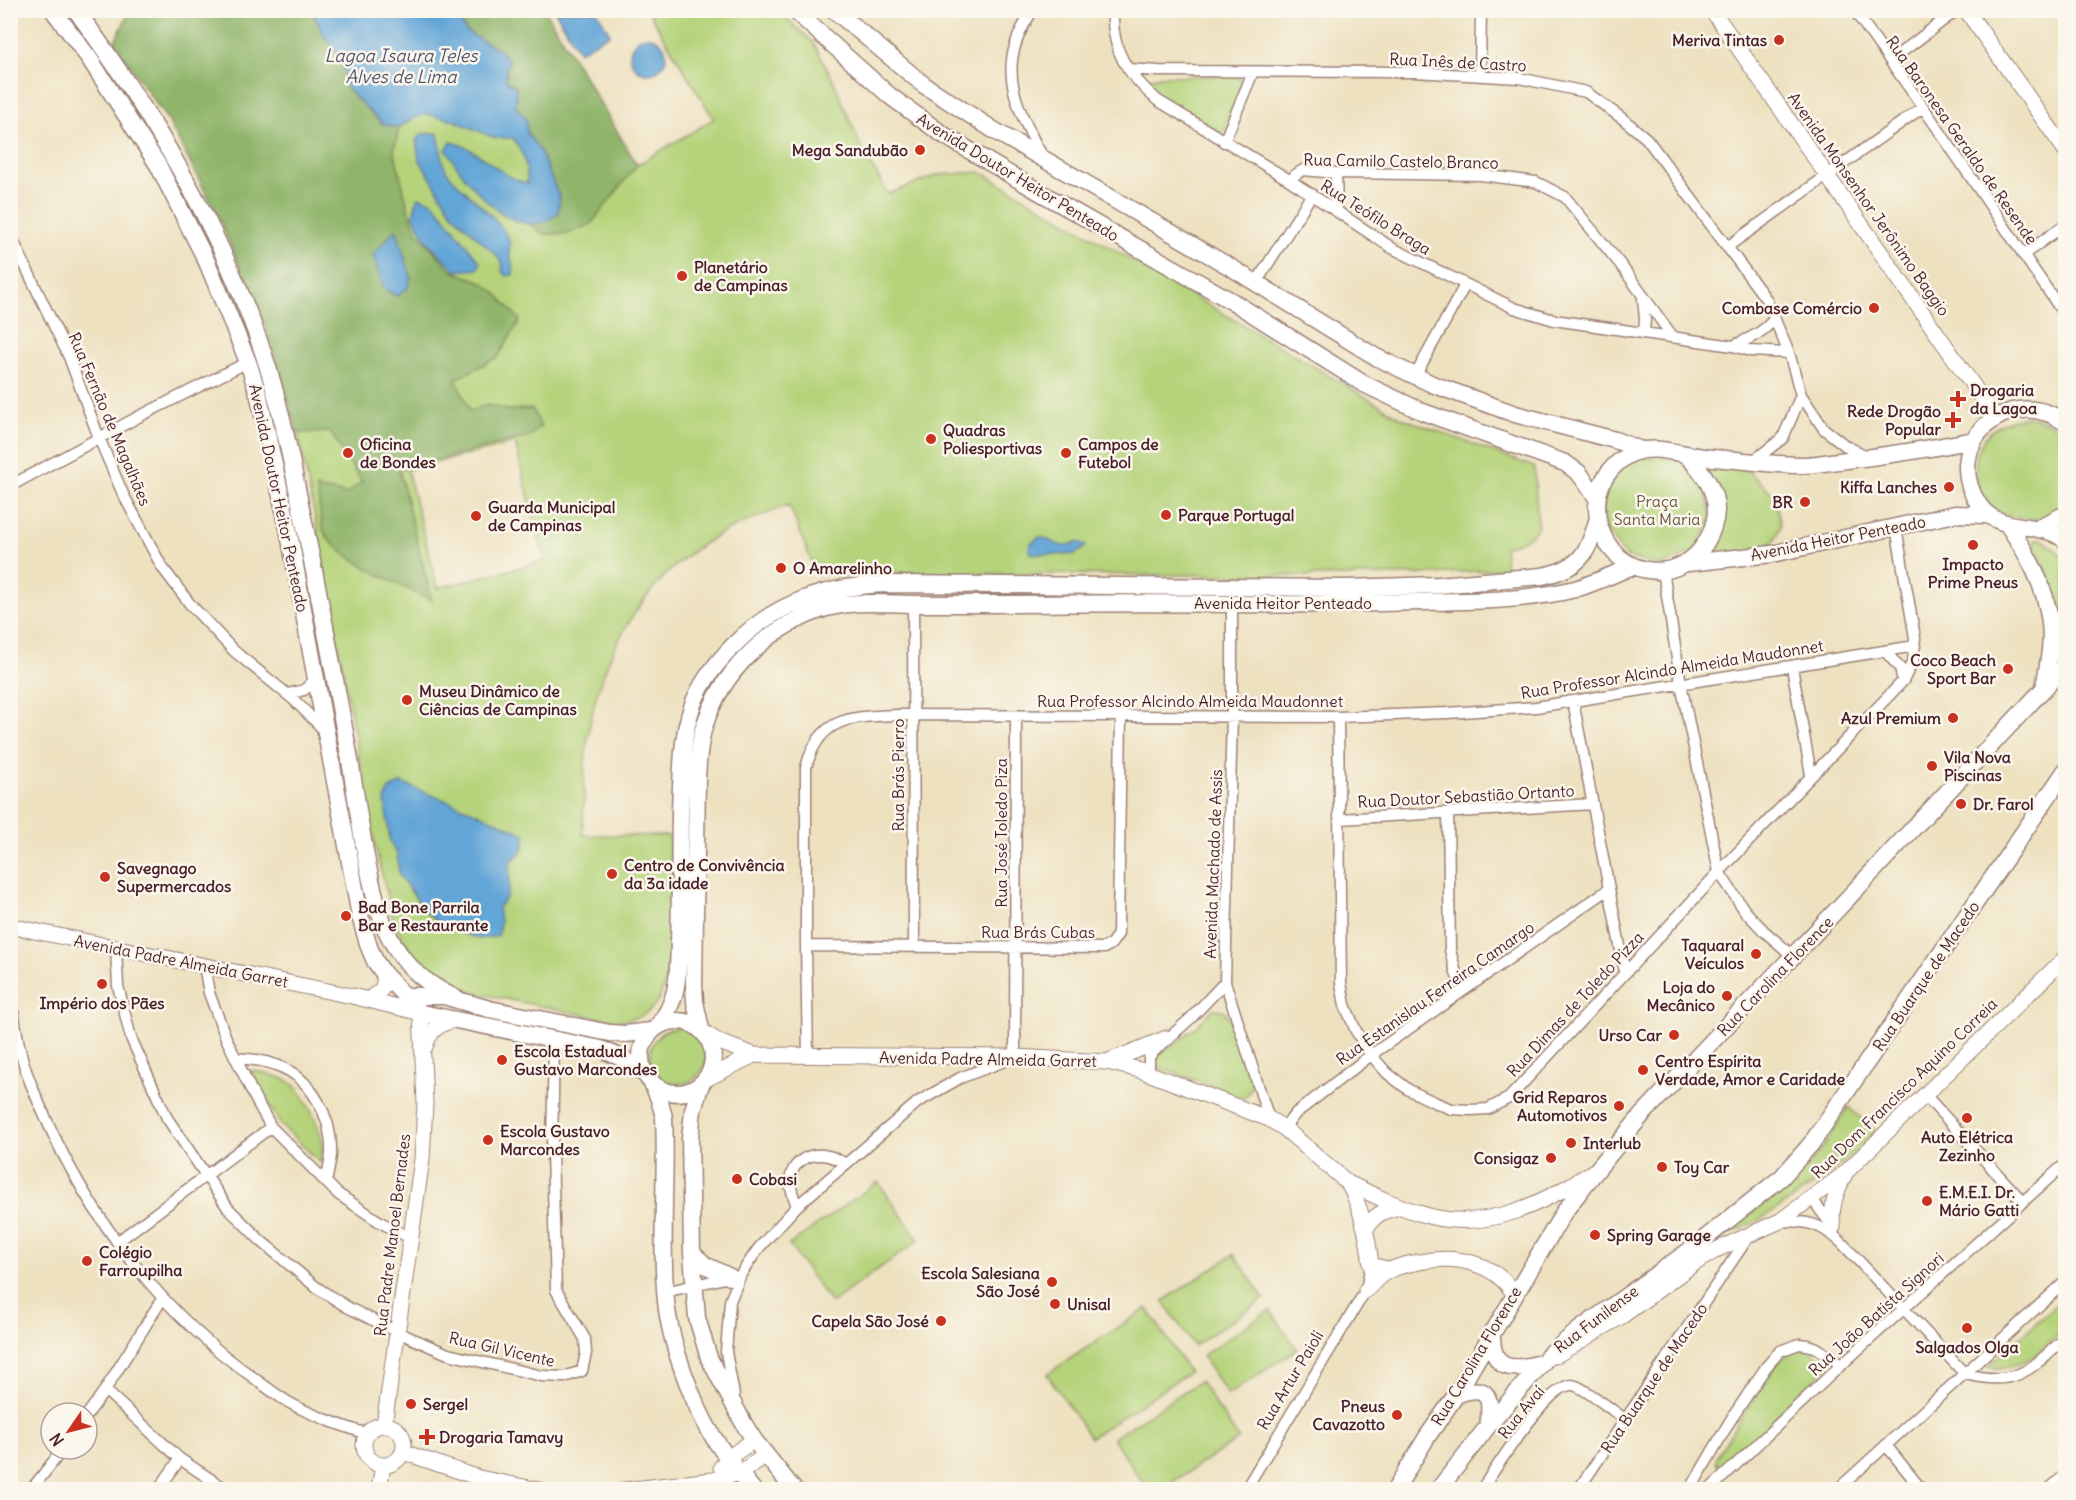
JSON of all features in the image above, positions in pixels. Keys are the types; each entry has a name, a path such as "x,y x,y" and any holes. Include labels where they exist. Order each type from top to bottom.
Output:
{"main road":[{"name":"Avenida Doutor Heitor Penteado","path":"53,10 95,66 158,165 207,262 248,362 264,419 288,528 360,916 369,947 384,974 421,1013"},
{"name":"Avenida Doutor Heitor Penteado","path":"76,10 127,82 173,155 213,231 254,328 272,382 294,469 365,853 379,912 387,931 408,966 420,978 441,992 459,1000"},
{"name":"Avenida Doutor Heitor Penteado","path":"794,10 907,110 984,159 1259,319 1364,384 1462,427 1565,463 1579,473 1597,498"},
{"name":"Avenida Doutor Heitor Penteado","path":"838,14 924,85 995,131 1063,170"},
{"path":"827,41 838,14"},
{"path":"984,159 993,150 995,131"},
{"path":"1063,170 1256,283 1376,357 1415,376 1515,414 1615,440 1641,450"},
{"path":"2066,423 2055,415 2030,409 2018,409 1995,417 1982,428 1974,440 1967,457 1966,470 1968,483 1986,515 2008,525 2038,528 2057,533 2066,541"},
{"path":"1686,456 1708,479 1713,493 1716,508 1715,523 1710,538 1688,563 1663,571 1650,572 1633,566 1616,555 1607,545 1597,521 1597,498 1601,485 1617,463 1641,450 1657,449 1686,456 1803,465 1869,458 1974,440"},
{"name":"Avenida Heitor Penteado","path":"1688,563 1772,554 1955,514 1986,515"},
{"path":"2038,528 2066,514"},
{"name":"Avenida Heitor Penteado","path":"654,1029 667,1015 674,999 677,983 683,739 692,705 725,654 742,637 787,606 840,588 887,584 1345,588 1438,585 1542,576 1558,573 1580,560 1587,550 1597,521"},
{"path":"2008,525 2037,574 2046,599 2051,625 2044,689"},
{"name":"Avenida Heitor Penteado","path":"920,604 1347,605 1501,599 1572,590 1633,566"},
{"path":"794,1490 744,1424 709,1358 697,1318 692,1257 690,1139 693,1110 713,1060 713,1050 703,1032 695,1002 694,984 697,778 701,739 722,685 749,654 770,637 819,611 839,606 865,603 920,604"},
{"name":"Rua Carolina Florence","path":"1395,1490 1456,1395 1492,1330 1564,1212 1599,1167 1642,1116 2066,665"},
{"name":"Rua Buarque de Macedo","path":"1782,1177 1811,1144 1837,1108 2066,770"},
{"path":"404,996 435,994 489,1009 610,1033 625,1034 654,1029 678,1020 689,1022 703,1032"},
{"path":"421,1013 613,1053 661,1088 672,1092 685,1092 703,1082"},
{"path":"654,1029 644,1044 641,1054 642,1065 659,1099 664,1118 665,1292 668,1319 684,1370 710,1431 753,1490"},
{"name":"Rua Funilense","path":"1438,1490 1488,1426 1542,1363 1579,1330 1693,1248 1782,1177"},
{"path":"665,1257 680,1262 692,1257"},
{"path":"692,1257 705,1265 736,1275"},
{"path":"1492,1330 1493,1352 1502,1365 1508,1368 1524,1368 1542,1363"},
{"path":"1456,1395 1469,1389 1482,1391 1491,1409 1488,1426"}],"street":[{"path":"1033,10 1018,36 1011,55 1011,85 1017,105 1042,156 1063,170"},
{"name":"Rua Teófilo Braga","path":"1113,10 1112,28 1120,56 1142,87 1157,100 1312,194 1392,248 1464,285 1514,308 1554,320 1734,346 1751,351 1789,353"},
{"path":"1480,76 1481,10"},
{"name":"Avenida Monsenhor Jerônimo Baggio","path":"1712,10 1995,417"},
{"name":"Rua Baronesa Geraldo de Resende","path":"1854,10 2066,317"},
{"path":"1890,61 1957,10"},
{"path":"1966,10 2058,130 2066,151"},
{"name":"Rua Inês de Castro","path":"1128,69 1414,72 1519,78 1586,92 1647,139 1766,299 1789,353 1801,395 1824,429 1846,446 1869,458"},
{"path":"1224,142 1253,72"},
{"path":"1727,247 1923,107"},
{"name":"Rua Camilo Castelo Branco","path":"1291,181 1303,170 1336,173 1481,175 1536,182 1565,197 1620,264 1672,337"},
{"path":"1336,173 1337,211"},
{"path":"1256,283 1312,194"},
{"path":"2023,255 2066,224"},
{"name":"Rua Fernão de Magalhães","path":"10,234 69,357 123,494 162,567 190,604 234,651 288,694 325,731"},
{"path":"1415,376 1464,285"},
{"name":"Rua Camilo Castelo Branco","path":"1642,296 1644,333"},
{"path":"1734,346 1755,336 1775,318"},
{"path":"10,486 248,362"},
{"path":"1753,461 1783,438 1801,395"},
{"name":"Rua Dimas de Toledo Pizza","path":"1338,717 1341,983 1348,1013 1356,1031 1371,1054 1387,1073 1408,1090 1451,1109 1488,1109 1509,1098 1719,872 1903,681 1913,661 1915,630 1896,526"},
{"path":"1663,571 1681,684 1719,872 1745,911 1793,956"},
{"name":"Rua Brás Pierro","path":"914,947 913,716 920,604"},
{"name":"Avenida Machado de Assis","path":"1232,604 1232,716 1225,982 1269,1119"},
{"name":"Rua Professor Alcindo Almeida Maudonnet","path":"808,1057 806,768 809,757 823,734 843,719 856,716 1338,717 1536,707 1915,646"},
{"path":"1885,651 1900,668 1903,681"},
{"path":"1792,667 1811,776"},
{"path":"288,694 304,690 316,679"},
{"path":"1573,701 1625,972"},
{"name":"Rua José Toledo Piza","path":"1015,1057 1016,717"},
{"name":"Rua Brás Cubas","path":"806,946 1104,948 1116,939 1118,934 1121,717"},
{"name":"Rua Doutor Sebastião Ortanto","path":"1340,819 1593,804"},
{"path":"1448,814 1450,950 1463,990"},
{"name":"Rua Estanislau Ferreira Camargo","path":"1284,1128 1296,1113 1371,1054 1609,889"},
{"name":"Avenida Padre Almeida Garret","path":"10,926 352,996"},
{"name":"Rua Gil Vicente","path":"116,948 118,986 131,1038 167,1118 228,1208 260,1240 316,1287 347,1307 398,1332 448,1354 542,1376 564,1377 582,1371 586,1353 585,1339 556,1290 552,1152 554,1040"},
{"name":"Rua Dom Francisco Aquino Correia","path":"1542,1363 1615,1320 1706,1257 1780,1221 1812,1199 1844,1174 2066,957"},
{"path":"204,965 209,993 235,1058 272,1126 338,1194 357,1208 410,1238"},
{"path":"373,996 385,984 384,974"},
{"path":"10,980 14,1024 22,1060 42,1111 72,1173 117,1242 162,1299 206,1341 241,1370 285,1401 322,1419 367,1434"},
{"path":"1149,1073 1149,1058 1225,982"},
{"path":"352,996 404,996"},
{"path":"352,996 421,1013"},
{"name":"Rua Padre Manoel Bernades","path":"384,1425 422,1159 425,1104 421,1013"},
{"path":"424,1050 426,1040 435,1028 447,1021 456,1020"},
{"path":"703,1032 719,1042 754,1055"},
{"path":"1107,1062 1167,1038"},
{"name":"Avenida Padre Almeida Garret","path":"703,1082 754,1055 1015,1057 1107,1062 1149,1073 1269,1119 1284,1128 1348,1183 1366,1229 1371,1265 1366,1290"},
{"path":"744,1424 734,1394 726,1352 730,1301 736,1275 797,1206 922,1099 960,1078 1015,1057"},
{"path":"235,1058 278,1065 295,1075 310,1090 321,1106 329,1129 331,1154 326,1182"},
{"path":"1925,1095 2023,1202"},
{"path":"117,1242 272,1126"},
{"path":"797,1206 791,1186 792,1172 799,1161 811,1155 828,1156 846,1164"},
{"name":"Rua João Batista Signori","path":"1709,1490 1841,1365 2066,1163"},
{"path":"1348,1183 1400,1207 1427,1216 1478,1221 1535,1205 1599,1167"},
{"path":"1833,1227 1835,1193 1844,1174"},
{"path":"1812,1199 1841,1242"},
{"path":"1366,1229 1372,1218 1379,1213 1400,1207"},
{"path":"1780,1221 1802,1221 1823,1227 1841,1242 1965,1374 1986,1379 2006,1379 2037,1364 2066,1337"},
{"name":"Rua Buarque de Macedo","path":"1578,1490 1749,1236"},
{"path":"1366,1290 1382,1274 1390,1270 1410,1263 1437,1258 1460,1260 1486,1268 1500,1276 1514,1294"},
{"path":"1371,1265 1390,1270"},
{"path":"665,1292 736,1275"},
{"path":"1837,1490 2066,1281"},
{"name":"Rua Artur Paioli","path":"1245,1490 1366,1290"},
{"path":"97,1401 162,1299"},
{"path":"1690,1490 1730,1421 1766,1367 1780,1351 1799,1344 1807,1345 1817,1348 1841,1365"},
{"name":"Rua Avaí","path":"1482,1490 1539,1407 1562,1387 1578,1386 1626,1420"},
{"path":"105,1390 180,1459 227,1490"},
{"path":"384,1425 400,1432 405,1445 404,1452 396,1462 383,1465 372,1461 365,1452 364,1441 367,1434 375,1427 384,1425"},
{"path":"713,1480 728,1458 754,1440"},
{"path":"1886,1445 1922,1490"},
{"path":"404,1452 479,1478 540,1490"},
{"path":"624,1490 713,1480 740,1473 766,1455"},
{"path":"158,1490 180,1459"},
{"path":"31,1490 54,1461"},
{"path":"1705,1464 1722,1478"},
{"path":"379,1490 383,1465"},
{"path":"2048,1490 2066,1474"}],"green space":[{"name":"Parque Portugal","path":"130,11 545,11 637,165 714,119 648,11 778,11 813,42 834,82 862,149 888,194 938,175 981,172 1400,417 1534,467 1538,526 1528,537 1504,547 1506,569 1433,574 1339,576 885,573 839,577 831,573 817,575 789,505 747,522 722,533 696,549 651,591 617,643 595,700 589,730 583,835 669,836 669,950 662,992 655,1005 642,1016 614,1021 486,995 455,986 436,975 418,960 404,941 393,920 374,841 298,433 267,329 215,210 168,120 114,43","holes":["515,443 545,561 438,588 407,470"]},
{"path":"130,11 312,11 324,36 339,54 346,88 383,124 399,128 394,150 408,208 417,232 452,271 480,281 496,293 520,320 498,357 456,379 470,411 488,405 508,410 532,409 541,426 530,436 399,470 432,601 359,563 333,544 325,534 317,488 346,494 362,482 330,432 298,433 265,325 215,210 168,120 114,43"},
{"path":"459,11 545,11 637,165 591,224 567,234 544,234 529,223 545,222 560,199 540,151 527,133 526,119 516,107 516,87 506,81 506,70 478,39 467,32 460,21"},
{"path":"1161,76 1235,76 1241,79 1242,84 1224,132 1219,132 1151,90 1146,83 1149,79"},
{"path":"2028,417 2048,423 2065,435 2065,504 2050,516 2039,519 2012,517 1998,512 1981,493 1977,481 1977,456 1988,434 2005,422"},
{"name":"Praça Santa Maria","path":"1642,457 1678,459 1694,469 1705,483 1712,519 1695,551 1662,566 1627,557 1604,529 1604,493 1612,477 1626,464"},
{"path":"1703,463 1747,470 1774,495 1781,526 1775,539 1765,550 1707,556 1717,539 1721,523"},
{"path":"2037,539 2042,539 2065,558 2064,649 2059,643 2055,596 2034,546"},
{"path":"1213,1009 1223,1010 1228,1016 1252,1081 1245,1098 1236,1098 1202,1082 1156,1067 1153,1058 1156,1054 1174,1044 1197,1026"},
{"path":"673,1028 683,1028 698,1036 704,1045 706,1056 704,1067 698,1076 683,1084 673,1084 662,1079 655,1072 650,1061 650,1051 655,1040 662,1033"},
{"path":"250,1070 284,1079 294,1085 303,1096 322,1140 321,1163 280,1124"},
{"path":"1848,1107 1876,1131 1842,1163 1804,1191 1752,1224 1729,1232 1728,1229 1776,1195 1809,1165"},
{"path":"878,1182 919,1240 831,1303 789,1245"},
{"path":"1234,1254 1264,1299 1194,1346 1163,1301"},
{"path":"2065,1297 2065,1328 2040,1352 2022,1363 2000,1368 1987,1367"},
{"path":"1147,1308 1189,1372 1090,1438 1047,1374"},
{"path":"1270,1310 1297,1349 1228,1395 1202,1356"},
{"path":"1798,1349 1808,1349 1830,1365 1731,1461 1724,1467 1718,1466 1716,1462 1718,1454 1775,1366 1783,1357"},
{"path":"1200,1381 1239,1439 1162,1489 1147,1489 1113,1438"}],"water":[{"name":"Lagoa Isaura Teles Alves de Lima","path":"312,11 459,11 460,21 467,32 498,49 509,60 506,81 516,87 516,107 526,119 527,133 540,151 560,199 558,213 546,221 531,224 517,221 502,213 475,189 446,149 451,142 461,145 507,174 527,183 524,159 513,138 495,138 453,120 427,114 412,119 399,128 383,124 346,88 339,54 324,36"},
{"path":"555,11 597,11 610,34 579,52"},
{"path":"648,37 661,42 666,55 661,68 648,73 635,68 630,55 635,42"},
{"path":"437,133 443,164 448,173 492,216 506,234 510,243 509,252 513,275 507,276 502,272 503,265 498,257 452,213 419,159 416,140 422,134"},
{"path":"418,197 433,202 480,262 478,269 456,271 427,241 413,215"},
{"path":"396,229 411,277 407,289 397,296 384,289 373,255"},
{"path":"1039,537 1063,546 1078,542 1086,546 1074,554 1031,553 1029,548 1031,543"},
{"path":"401,783 525,834 523,849 512,859 506,897 498,907 500,922 498,936 479,939 444,927 426,912 399,875 397,854 390,842 385,800 389,789"}],"place":[{"name":"Meriva Tintas","path":"1779,40"},
{"name":"Mega Sandubão","path":"920,150"},
{"name":"Planetário de Campinas","path":"682,276"},
{"name":"Combase Comércio","path":"1874,308"},
{"name":"Drogaria da Lagoa","path":"1958,399"},
{"name":"Rede Drogão Popular","path":"1953,420"},
{"name":"Quadras Poliesportivas","path":"931,439"},
{"name":"Oficina de Bondes","path":"348,453"},
{"name":"Campos de Futebol","path":"1066,453"},
{"name":"Kiffa Lanches","path":"1949,487"},
{"name":"BR","path":"1805,502"},
{"name":"Parque Portugal","path":"1166,515"},
{"name":"Guarda Municipal de Campinas","path":"476,516"},
{"name":"Impacto Prime Pneus","path":"1973,545"},
{"name":"O Amarelinho","path":"781,568"},
{"name":"Coco Beach Sport Bar","path":"2008,669"},
{"name":"Museu Dinâmico de Ciências de Campinas","path":"407,700"},
{"name":"Azul Premium","path":"1953,718"},
{"name":"Vila Nova Piscinas","path":"1932,766"},
{"name":"Dr. Farol","path":"1961,804"},
{"name":"Centro de Convivência da 3a idade","path":"612,874"},
{"name":"Savegnago Supermercados","path":"105,877"},
{"name":"Bad Bone Parrila Bar e Restaurante","path":"346,916"},
{"name":"Taquaral Veículos","path":"1756,954"},
{"name":"Império dos Pães","path":"102,984"},
{"name":"Loja do Mecânico","path":"1727,996"},
{"name":"Urso Car","path":"1674,1035"},
{"name":"Escola Estadual Gustavo Marcondes","path":"502,1060"},
{"name":"Centro Espírita Verdade, Amor e Caridade","path":"1643,1070"},
{"name":"Grid Reparos Automotivos","path":"1619,1106"},
{"name":"Auto Elétrica Zezinho","path":"1967,1118"},
{"name":"Escola Gustavo Marcondes","path":"488,1140"},
{"name":"Interlub","path":"1571,1143"},
{"name":"Consigaz","path":"1551,1158"},
{"name":"Toy Car","path":"1662,1167"},
{"name":"Cobasi","path":"737,1179"},
{"name":"E.M.E.I. Dr. Mário Gatti","path":"1927,1201"},
{"name":"Spring Garage","path":"1595,1235"},
{"name":"Colégio Farroupilha","path":"87,1261"},
{"name":"Escola Salesiana São José","path":"1052,1282"},
{"name":"Unisal","path":"1055,1304"},
{"name":"Capela São José","path":"941,1321"},
{"name":"Salgados Olga","path":"1967,1328"},
{"name":"Sergel","path":"411,1404"},
{"name":"Pneus Cavazotto","path":"1397,1415"},
{"name":"Drogaria Tamavy","path":"427,1437"}]}
